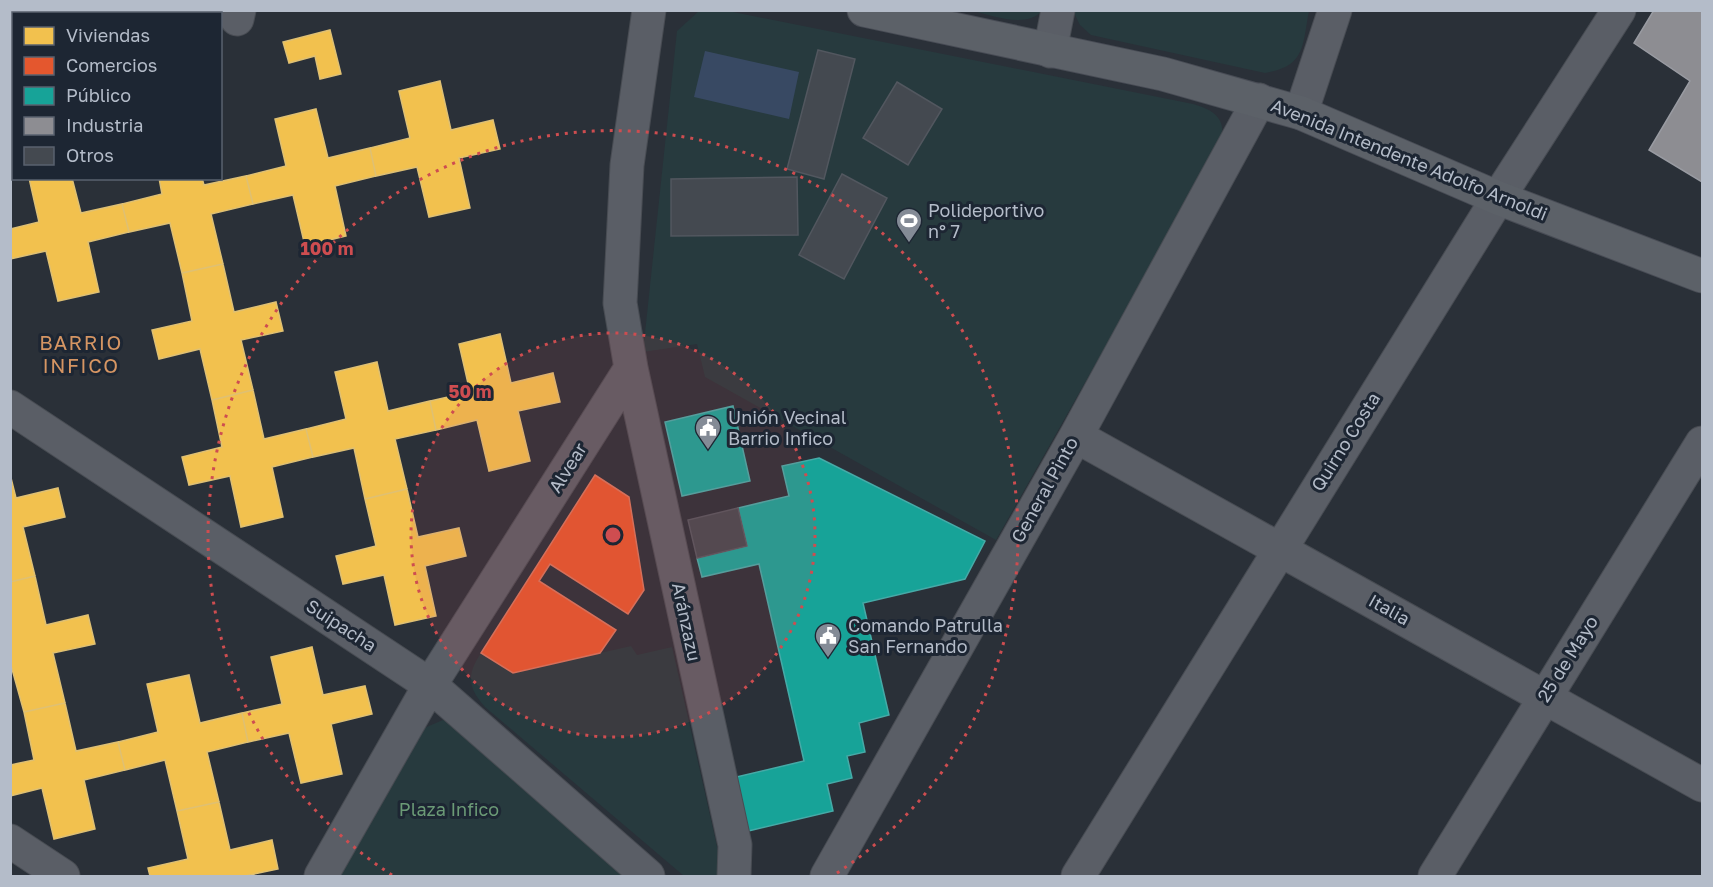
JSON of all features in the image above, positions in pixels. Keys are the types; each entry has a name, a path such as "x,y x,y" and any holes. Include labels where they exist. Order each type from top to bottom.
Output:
{"main road":[{"name":"Avenida Intendente Adolfo Arnoldi","path":"864,10 1163,74 1301,113 1498,198 1702,276"}],"street":[{"path":"630,368 620,303 627,165 649,10"},
{"path":"1050,51 1058,10"},
{"path":"1301,113 1335,10"},
{"name":"Quirno Costa","path":"1077,876 1498,198 1618,10"},
{"name":"General Pinto","path":"827,876 1076,436 1259,100"},
{"name":"Alvear","path":"321,876 430,685 630,368"},
{"name":"Aránzazu","path":"630,368 735,845 734,876"},
{"name":"Suipacha","path":"10,407 430,685 648,876"},
{"name":"Italia","path":"1076,436 1702,785"},
{"name":"25 de Mayo","path":"1435,876 1702,443"},
{"path":"10,841 63,876"}],"green space":[{"name":"Polideportivo n° 7","path":"699,11 728,11 1193,104 1208,109 1221,122 1220,144 996,540 705,377 697,344 643,352 677,31"},
{"path":"972,11 1042,11 1027,19 1018,20"},
{"path":"1073,11 1309,11 1303,44 1295,60 1278,70 1265,73 1091,35 1080,25"},
{"path":"631,646 637,655 672,647 721,864 720,876 684,876 485,707 472,687 471,674 481,653 513,673"},
{"name":"Plaza Infico","path":"443,720 453,726 628,876 331,876 422,729"}],"water":[{"path":"705,51 799,72 789,119 694,97"}],"building: Viviendas":[{"path":"330,30 341,74 320,79 315,56 289,63 283,42"},
{"path":"440,81 451,130 493,120 500,149 459,158 470,208 429,217 417,167 376,176 370,148 410,138 399,91"},
{"path":"316,109 328,158 370,148 376,176 335,186 346,236 305,246 293,195 253,204 246,176 286,166 275,119"},
{"path":"246,176 253,204 211,214 223,264 182,273 170,223 129,232 122,204 162,194 159,180 203,180 204,185"},
{"path":"29,180 73,180 81,213 122,204 129,232 88,242 99,292 58,301 46,251 10,259 10,229 39,222"},
{"path":"223,264 234,312 276,302 283,331 241,340 253,390 212,400 200,349 159,359 152,330 192,321 182,273"},
{"path":"500,334 511,383 553,373 560,402 518,411 530,461 489,471 477,420 436,430 430,401 470,392 459,344"},
{"path":"377,362 388,411 430,401 436,430 395,439 407,489 365,499 354,448 313,457 306,429 346,419 335,372"},
{"path":"253,390 264,439 306,429 313,457 272,467 283,517 241,527 230,476 189,485 182,457 222,447 212,400"},
{"path":"10,474 16,498 58,488 65,517 23,527 35,576 10,582"},
{"path":"407,489 418,537 459,528 466,556 425,566 436,616 395,625 384,575 343,584 336,556 376,546 365,499"},
{"path":"35,576 46,625 88,615 95,644 53,653 65,703 24,712 10,662 10,582"},
{"path":"312,647 323,695 365,686 372,714 331,724 342,774 301,783 289,733 248,742 242,713 282,704 271,657"},
{"path":"189,675 200,723 242,713 248,742 207,752 219,802 177,811 165,760 125,770 118,742 158,732 147,684"},
{"path":"65,703 76,751 118,742 125,770 84,780 95,829 54,839 42,788 10,796 10,765 34,760 24,712"},
{"path":"219,802 230,850 272,840 278,869 245,876 150,876 148,868 188,859 177,811"}],"building: Comercios":[{"path":"595,475 629,497 644,590 628,614 550,564 539,581 616,630 600,653 513,673 481,653"}],"building: Público":[{"name":"Unión Vecinal Barrio Infico","path":"733,406 750,481 682,496 665,422"},
{"name":"Comando Patrulla San Fernando","path":"819,458 985,541 965,579 863,603 889,715 859,723 865,752 847,756 852,778 827,784 833,811 744,832 732,778 804,761 759,564 702,577 697,558 747,546 738,508 789,496 782,466"}],"building: Industria":[{"path":"1654,10 1702,10 1702,182 1649,150 1690,81 1634,43"}],"building: Otros":[{"path":"818,50 855,59 824,179 787,169"},
{"path":"897,82 942,109 908,165 863,138"},
{"path":"842,174 887,198 844,279 799,255"},
{"path":"797,177 798,235 671,236 671,179"},
{"path":"738,508 747,546 697,558 688,520"}],"place":[{"name":"Polideportivo n° 7","path":"909,244"},
{"name":"Unión Vecinal Barrio Infico","path":"708,451"},
{"name":"Comando Patrulla San Fernando","path":"828,659"}],"district":[{"name":"BARRIO INFICO","path":"81,354"}]}
